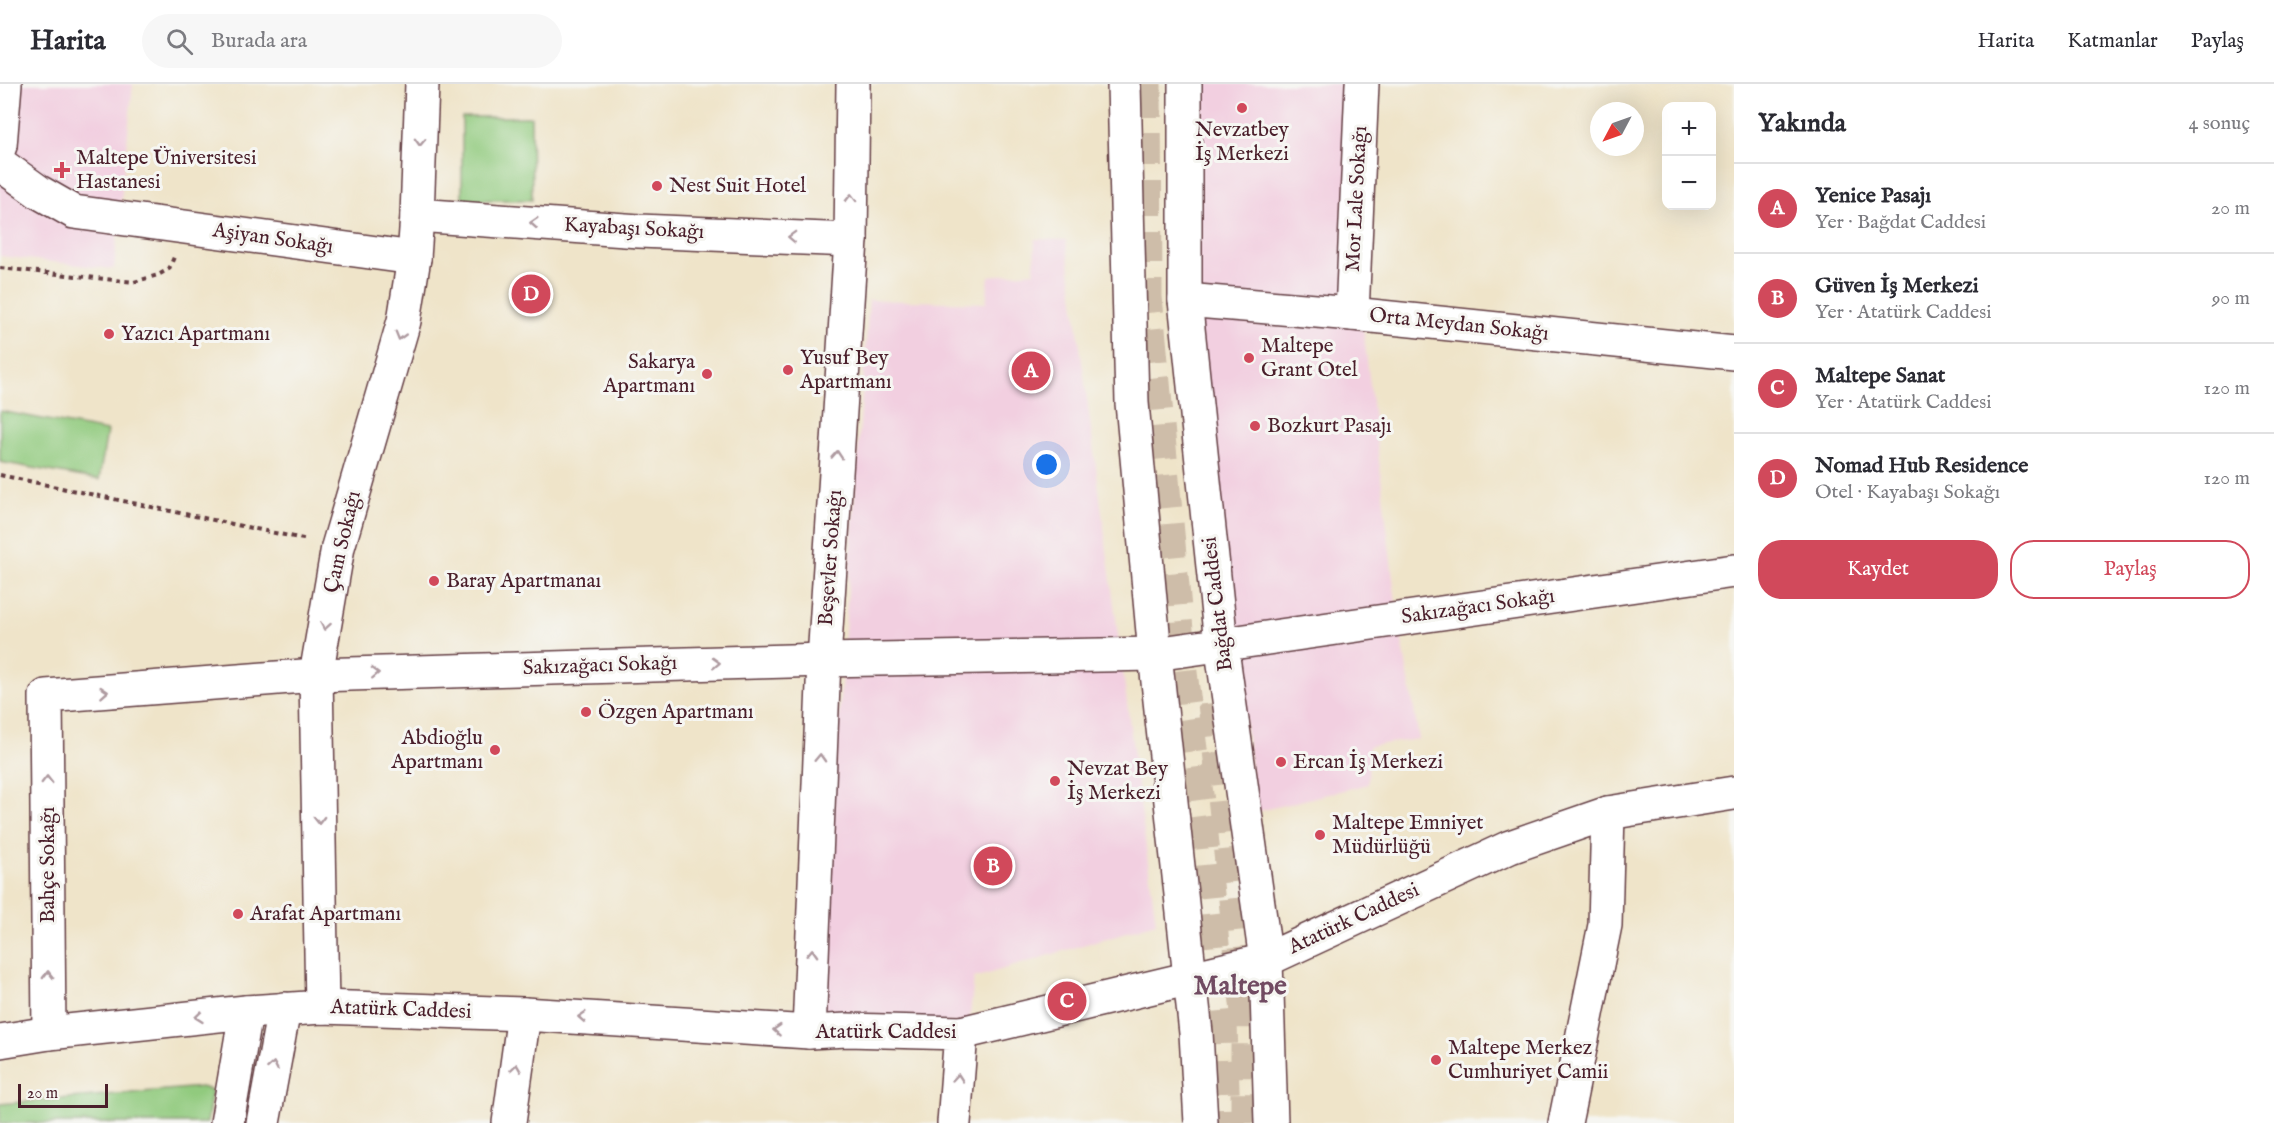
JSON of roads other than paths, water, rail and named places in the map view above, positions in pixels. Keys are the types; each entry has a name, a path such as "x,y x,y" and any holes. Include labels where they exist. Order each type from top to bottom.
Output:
{"street":[{"path":"0,146 5,84"},
{"name":"Çam Sokağı","path":"322,1007 316,675 338,547 404,321 414,258 422,84"},
{"name":"Beşevler Sokağı","path":"809,1032 824,660 850,240 853,84"},
{"path":"1124,84 1132,403 1155,654 1196,1033 1201,1123"},
{"name":"Bağdat Caddesi","path":"1185,84 1185,300 1221,643 1266,960 1271,1123"},
{"name":"Mor Lale Sokağı","path":"1352,314 1362,84"},
{"name":"Aşiyan Sokağı","path":"0,164 39,192 74,212 414,258"},
{"name":"Kayabaşı Sokağı","path":"417,215 639,231 850,240"},
{"name":"Orta Meydan Sokağı","path":"1185,300 1352,314 1734,353"},
{"name":"Sakızağacı Sokağı","path":"46,696 316,675 824,660 1155,654 1734,571"},
{"name":"Bahçe Sokağı","path":"46,696 49,1033"},
{"name":"Atatürk Caddesi","path":"0,1041 49,1033 246,1012 322,1007 524,1014 809,1032 847,1030 961,1033 1266,960 1510,847 1608,813 1734,793"},
{"path":"1565,1123 1605,925 1608,813"},
{"path":"263,1123 284,1009"},
{"path":"227,1123 246,1012"},
{"path":"509,1123 524,1014"},
{"path":"954,1123 961,1033"}],"tunnel":[{"path":"1145,84 1146,297 1181,673 1201,825 1221,1023 1224,1123"},
{"path":"1214,703 1247,1012 1247,1123"}],"place":[{"name":"Nevzatbey İş Merkezi","path":"1242,108"},
{"name":"Maltepe Üniversitesi Hastanesi","path":"62,170"},
{"name":"Nest Suit Hotel","path":"657,186"},
{"name":"Nomad Hub Residence","path":"531,294"},
{"name":"Yazıcı Apartmanı","path":"109,334"},
{"name":"Maltepe Grant Otel","path":"1249,358"},
{"name":"Yusuf Bey Apartmanı","path":"788,370"},
{"name":"Yenice Pasajı","path":"1031,371"},
{"name":"Sakarya Apartmanı","path":"707,374"},
{"name":"Bozkurt Pasajı","path":"1255,426"},
{"name":"Baray Apartmanaı","path":"434,581"},
{"name":"Özgen Apartmanı","path":"586,712"},
{"name":"Abdioğlu Apartmanı","path":"495,750"},
{"name":"Ercan İş Merkezi","path":"1281,762"},
{"name":"Nevzat Bey İş Merkezi","path":"1055,781"},
{"name":"Maltepe Emniyet Müdürlüğü","path":"1320,835"},
{"name":"Güven İş Merkezi","path":"993,866"},
{"name":"Arafat Apartmanı","path":"238,914"},
{"name":"Maltepe Sanat","path":"1067,1001"},
{"name":"Maltepe Merkez Cumhuriyet Camii","path":"1436,1060"}],"district":[{"name":"Maltepe","path":"1240,987"}]}
